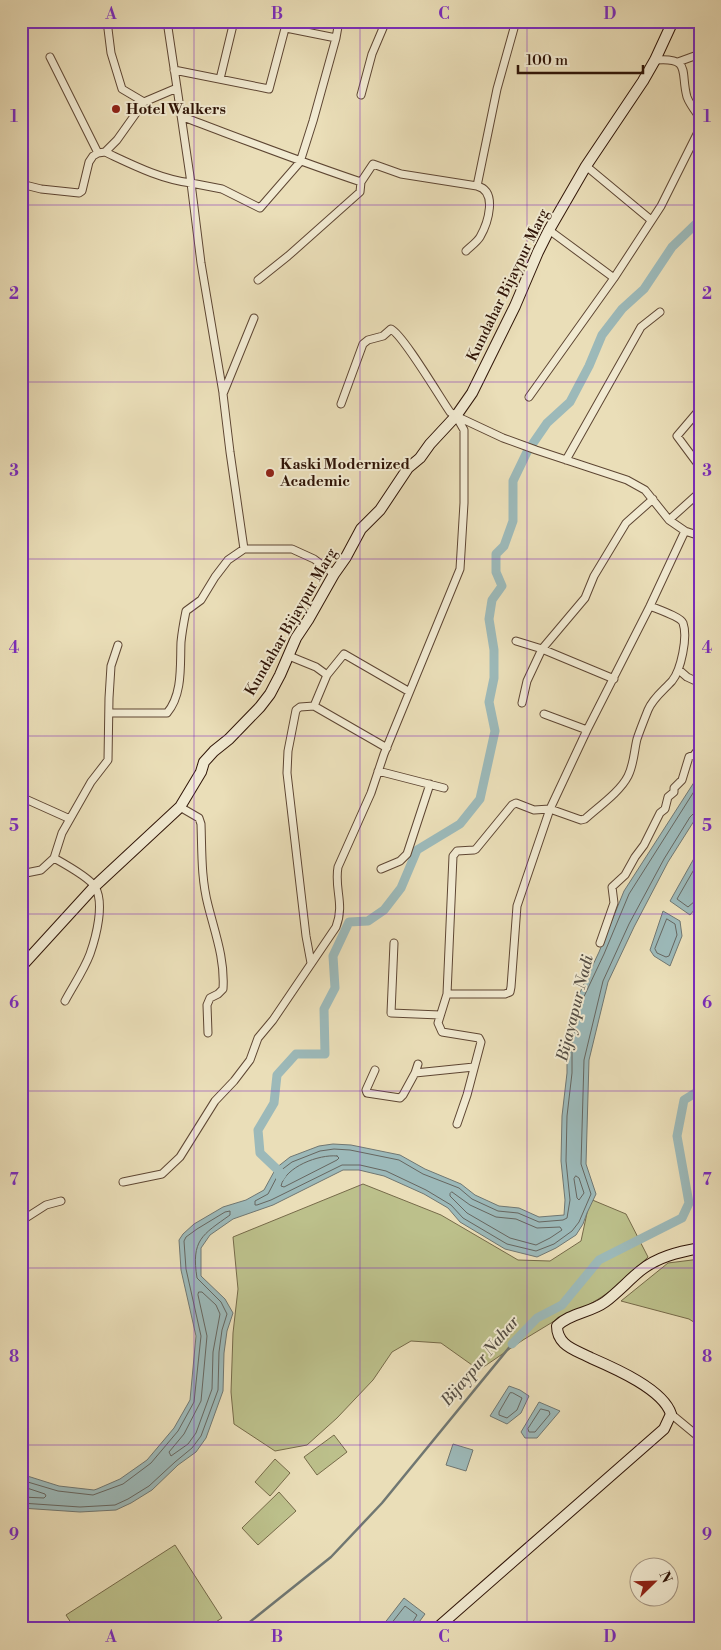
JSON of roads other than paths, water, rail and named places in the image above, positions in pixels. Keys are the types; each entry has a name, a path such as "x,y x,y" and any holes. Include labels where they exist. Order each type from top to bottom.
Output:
{"main road":[{"name":"Kundahar Bijaypur Marg","path":"21,967 95,886 180,807 201,772 204,762 229,739 270,694 296,638 361,529 380,510 408,468 420,458 430,444 456,416 472,393 496,347 538,252 586,166 625,109 655,60 673,21"},
{"path":"436,1629 664,1429 671,1414 669,1407 662,1399 647,1386 570,1348 559,1336 557,1326 568,1318 591,1310 606,1302 641,1270 661,1258 700,1248"}],"street":[{"path":"107,21 111,53 122,88 144,102"},
{"path":"167,21 223,394 244,549"},
{"path":"220,79 234,21"},
{"path":"50,57 102,152 141,169 176,181 222,189 260,208 300,162 336,38 339,21"},
{"path":"361,94 372,54 386,21"},
{"path":"477,186 497,89 516,21"},
{"path":"174,70 269,90 286,24 336,38"},
{"path":"678,62 700,54"},
{"path":"655,60 669,59 678,62 683,68 687,97 700,118"},
{"path":"21,184 41,189 79,193 82,191 89,162 93,156 102,152 116,140 144,102 177,88"},
{"path":"182,117 300,162 361,182"},
{"path":"529,397 614,278 661,206 700,128"},
{"path":"258,280 360,192 361,182 373,164 401,174 484,188 488,192 490,199 487,217 479,238 466,252"},
{"path":"586,166 651,220"},
{"path":"550,230 614,278"},
{"path":"566,460 641,327 660,312"},
{"path":"223,394 254,318"},
{"path":"341,404 363,344 368,340 384,336 391,329 394,330 404,341 450,412 503,438 627,480 645,490 669,520 685,531 700,536"},
{"path":"700,408 677,436 700,467"},
{"path":"123,1182 162,1174 180,1157 215,1101 250,1060 258,1038 273,1020 336,927 340,916 338,867 360,819 408,691 460,569 464,503 464,430 456,416"},
{"path":"669,520 700,492"},
{"path":"522,703 527,680 542,649 585,598 594,576 626,523 652,499"},
{"path":"447,994 504,994 510,992 512,987 517,906 550,809 685,531"},
{"path":"109,713 167,713 171,708 179,687 181,640 186,611 201,600 228,560 244,549 292,549 314,559 334,574"},
{"path":"457,1124 481,1042 479,1038 442,1032 438,1023 447,994 454,853 476,849 512,804 516,803 534,810 550,809 581,820 585,819 620,787 628,776 647,711 652,702 673,680 679,670 684,649 681,619 650,606"},
{"path":"516,640 614,679"},
{"path":"21,874 41,870 54,858 62,833 92,782 108,760 111,666 118,645"},
{"path":"314,706 327,675 344,654 408,691"},
{"path":"289,656 316,667 327,675"},
{"path":"679,670 687,677 700,683"},
{"path":"311,963 286,773 288,750 296,710 300,707 314,706 387,748"},
{"path":"544,714 588,730"},
{"path":"600,943 614,903 612,887 626,875 664,809 668,797 682,780 689,757 694,755 700,746"},
{"path":"378,771 444,788"},
{"path":"380,869 400,861 407,854 430,784"},
{"path":"21,797 70,819"},
{"path":"180,807 199,818 201,824 202,869 208,904 221,952 224,976 223,989 210,998 207,1005 208,1033"},
{"path":"54,858 70,867 95,886 100,903 100,915 90,954 65,1001"},
{"path":"394,944 391,1013 440,1016"},
{"path":"375,1070 366,1090 367,1093 400,1098 403,1096 418,1064"},
{"path":"415,1073 474,1067"},
{"path":"21,1221 46,1205 61,1201"},
{"path":"671,1414 700,1438"}],"water":[{"name":"Bijayapur Nadi","path":"700,773 700,813 668,862 608,982 589,1060 586,1164 596,1194 576,1235 537,1257 505,1249 460,1222 448,1208 424,1194 384,1176 359,1170 343,1170 273,1205 233,1219 210,1235 201,1248 201,1276 225,1299 233,1313 227,1331 224,1353 223,1391 206,1438 196,1452 178,1465 152,1490 116,1510 80,1512 21,1508 21,1474 59,1486 94,1490 120,1479 147,1460 174,1428 190,1400 196,1336 181,1270 179,1240 194,1224 223,1207 246,1200 264,1190 276,1168 290,1157 319,1146 333,1144 351,1145 400,1155 425,1169 461,1184 475,1195 499,1206 519,1208 539,1217 564,1215 565,1200 561,1161 562,1116 567,1073 567,1043 575,1003 599,952 624,891"},
{"path":"697,853 700,855 700,903 690,915 670,901"},
{"path":"663,911 680,921 682,936 670,966 654,956 650,950"},
{"path":"509,1386 529,1396 521,1413 507,1424 490,1416"},
{"path":"539,1402 560,1411 537,1438 525,1438 521,1432"},
{"path":"453,1444 473,1450 466,1471 446,1465"},
{"path":"404,1598 425,1614 414,1629 380,1629"}],"waterway":[{"path":"280,1177 282,1174 260,1153 258,1130 274,1103 277,1075 296,1054 325,1054 324,1009 335,988 333,956 349,922 368,921 384,910 401,888 417,850 460,824 480,799 495,731 489,702 494,678 494,650 489,619 492,600 502,586 496,572 496,554 504,546 513,521 513,481 527,452 547,423 570,402 589,366 602,335 622,309 644,289 672,247 700,220"},
{"name":"Bijaypur Nahar","path":"512,1344 537,1318 562,1305 599,1260 682,1218 689,1203 677,1136 684,1100 700,1090"},
{"name":"Bijaypur Nahar","path":"241,1629 331,1557 382,1503 512,1344"}],"place":[{"name":"Hotel Walkers","path":"116,109"},
{"name":"Kaski Modernized Academic","path":"270,473"}]}
